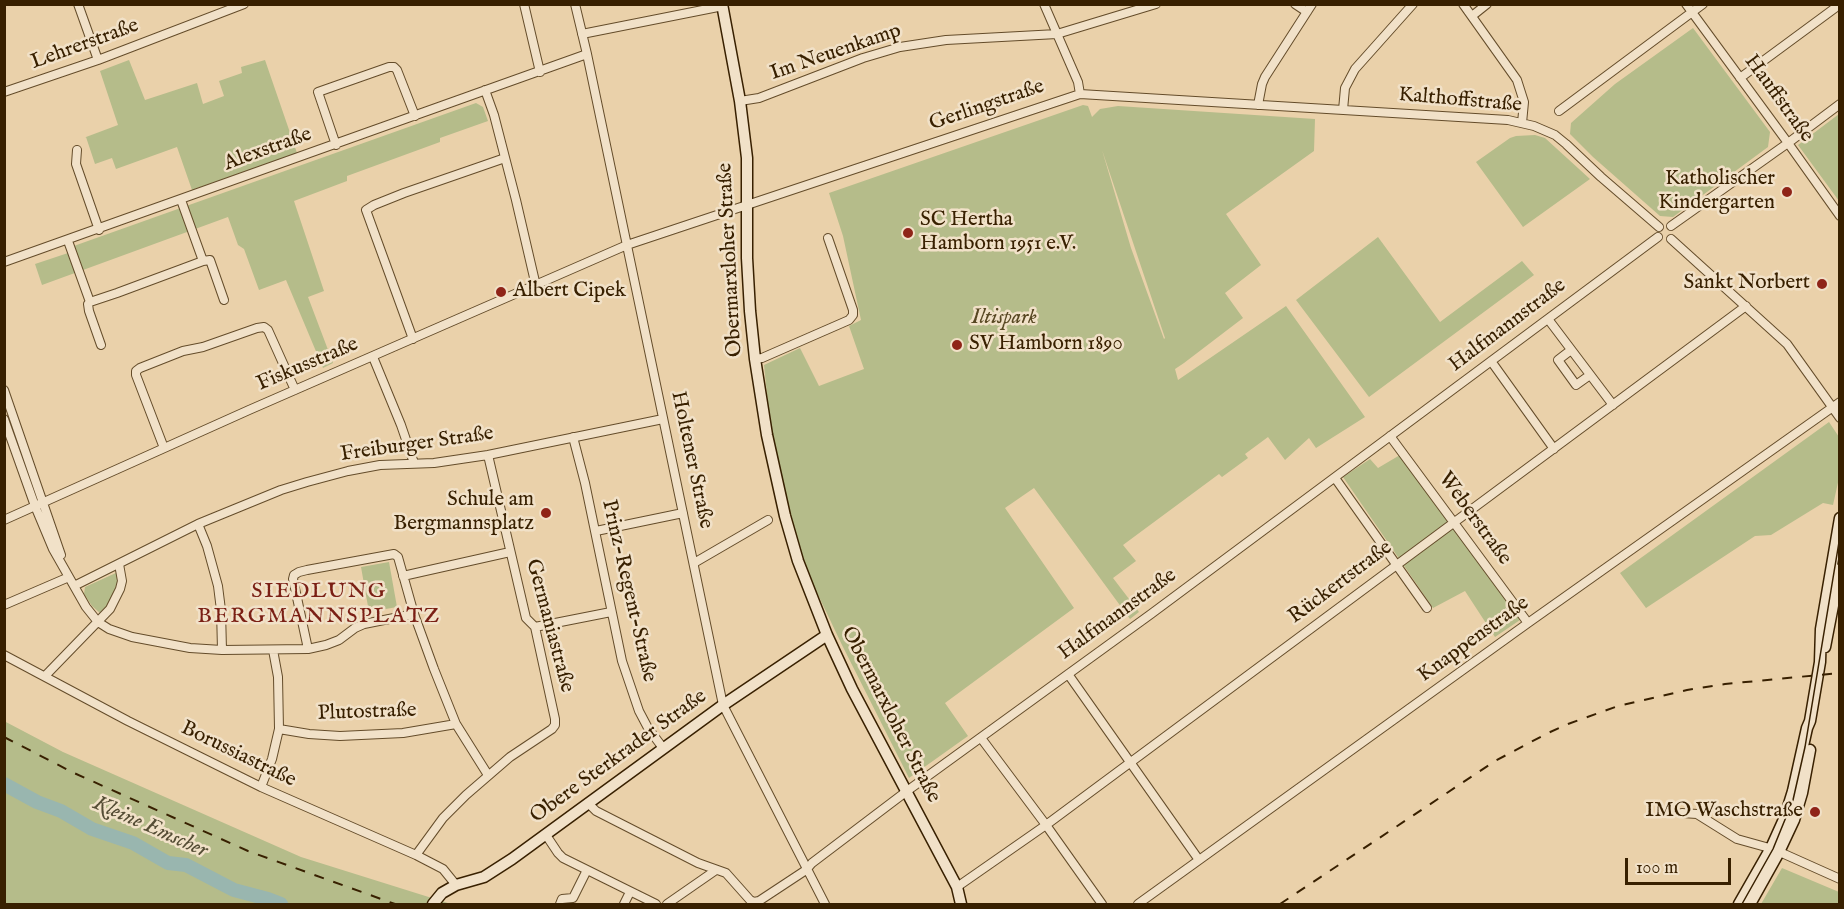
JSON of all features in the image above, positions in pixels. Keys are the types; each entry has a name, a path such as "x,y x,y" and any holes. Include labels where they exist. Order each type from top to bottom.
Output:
{"street":[{"path":"78,4 98,60"},
{"path":"524,4 540,72"},
{"name":"Holtener Straße","path":"575,4 723,705 825,904"},
{"path":"1044,4 1078,82 1080,94"},
{"name":"Im Neuenkamp","path":"740,101 759,98 863,58 900,47 946,40 1057,34 1156,4"},
{"path":"1295,4 1307,12"},
{"path":"1258,105 1265,76 1312,4"},
{"path":"1343,110 1345,88 1354,69 1413,4"},
{"path":"1463,4 1517,80 1524,102 1522,123"},
{"path":"1472,16 1486,4"},
{"name":"Hauffstraße","path":"1686,4 1839,216"},
{"path":"1559,111 1703,4"},
{"name":"Lehrerstraße","path":"4,92 98,60 243,5"},
{"path":"582,33 722,5"},
{"name":"Obermarxloher Straße","path":"722,5 740,101 747,158 750,312 754,359 784,516 798,561 827,635 852,688 957,887 961,904"},
{"path":"1740,78 1834,7"},
{"name":"Alexstraße","path":"6,262 587,54"},
{"path":"336,145 318,92 394,67 415,116"},
{"path":"485,90 505,158 536,286"},
{"name":"Gerlingstraße","path":"627,245 1080,94 1258,105"},
{"path":"1671,226 1839,104"},
{"name":"Kalthoffstraße","path":"1258,105 1508,120 1522,123 1547,131 1560,139 1659,227"},
{"path":"77,150 76,164 99,230"},
{"path":"413,339 366,210 404,193 505,158"},
{"path":"181,200 203,261"},
{"path":"1664,224 1671,226 1674,232 1671,239 1665,241 1658,237 1659,227 1664,224"},
{"name":"Halfmannstraße","path":"588,803 596,811 699,863 726,873 750,900 759,901 806,870 812,862 907,791 1658,237"},
{"path":"754,359 762,358 849,320 853,315 828,238"},
{"path":"1671,239 1795,353 1839,418"},
{"path":"68,241 90,302 88,310 101,345"},
{"name":"Fiskusstraße","path":"4,520 627,245"},
{"path":"90,302 210,260 224,300"},
{"name":"Rückertstraße","path":"957,887 1046,825 1746,306"},
{"path":"1548,319 1613,405"},
{"path":"164,448 136,375 136,371 140,368 183,351 203,347 264,327 295,390"},
{"path":"1571,350 1558,360 1576,385 1590,375"},
{"path":"373,357 402,425 414,463"},
{"path":"1491,361 1554,448"},
{"path":"4,390 68,576"},
{"name":"Knappenstraße","path":"1138,904 1839,402"},
{"path":"1832,407 1839,413"},
{"path":"4,419 53,549 86,607 98,622 109,629 168,645 222,650 308,649 339,640 364,624 414,614"},
{"name":"Freiburger Straße","path":"74,586 198,524 281,490 307,482 380,465 455,460 488,455 663,419"},
{"name":"Prinz-Regent-Straße","path":"573,436 596,531 622,661 648,728 663,748"},
{"name":"Weberstraße","path":"1390,436 1528,623"},
{"name":"Germaniastraße","path":"416,855 443,818 488,775 555,725 535,627 526,618 488,455"},
{"path":"1335,477 1427,608"},
{"path":"596,531 683,513"},
{"path":"1739,904 1794,820 1802,793 1812,741 1813,731 1810,721 1820,662 1821,629 1839,518"},
{"path":"694,563 768,520"},
{"path":"198,524 207,546 218,586 222,650"},
{"path":"404,576 510,552"},
{"path":"308,649 294,575 298,572 394,554 398,556 414,614 456,724 488,775"},
{"path":"45,676 110,609 122,581 119,564"},
{"path":"1820,662 1826,644 1839,569"},
{"path":"4,605 68,576"},
{"path":"535,627 611,612"},
{"name":"Obere Sterkrader Straße","path":"434,904 442,893 456,885 484,877 546,835 723,705 827,635"},
{"path":"261,788 272,759 279,729 278,677 273,650"},
{"name":"Borussiastraße","path":"4,655 261,788 416,855 443,869 456,885"},
{"path":"1068,674 1199,860"},
{"name":"Plutostraße","path":"279,729 340,736 403,733 456,724"},
{"path":"981,738 1102,904"},
{"path":"1682,813 1697,814 1737,839 1775,850 1839,879"},
{"path":"546,835 563,858 656,904"},
{"path":"1750,904 1775,850"},
{"path":"560,904 562,899 573,898 587,870"},
{"path":"667,904 716,870"},
{"path":"624,904 630,892"}],"green space":[{"path":"1693,28 1770,132 1768,147 1673,217 1660,216 1570,134 1571,123 1615,84"},
{"path":"129,60 145,100 197,83 203,104 224,96 219,81 242,73 241,67 265,60 297,153 192,190 177,147 116,169 112,158 95,164 86,137 118,125 100,71"},
{"path":"476,103 483,107 488,121 440,138 440,142 347,176 347,181 294,201 324,291 308,297 333,363 323,368 286,280 259,290 244,249 238,245 228,217 42,285 35,264 68,253 71,247"},
{"name":"Iltispark","path":"1083,105 1088,106 1092,117 1100,109 1118,106 1315,119 1314,151 1226,214 1261,265 1225,293 1243,318 1175,369 1178,380 1286,306 1365,417 1316,448 1309,438 1285,460 1268,437 1245,454 1248,458 1222,477 1219,474 1123,545 1136,561 1113,578 1139,612 1130,619 1034,488 1005,508 1074,608 945,703 968,736 909,778 810,578 790,518 771,434 764,365 800,348 819,386 864,369 849,326 861,320 843,236 829,193","holes":["1102,150 1165,338 1131,248"]},
{"path":"1839,114 1839,201 1798,145"},
{"path":"1535,135 1545,138 1590,179 1523,227 1476,162 1510,138"},
{"path":"1378,237 1440,322 1522,261 1534,275 1369,397 1296,300"},
{"path":"1829,422 1839,437 1839,478 1833,505 1823,503 1771,535 1755,536 1646,608 1620,573"},
{"path":"1400,455 1520,620 1495,637 1465,591 1433,608 1343,477 1370,459 1378,468"},
{"path":"389,562 397,607 369,612 361,567"},
{"path":"118,572 119,578 110,603 100,613 84,594 85,587"},
{"path":"4,721 63,752 301,857 451,904 5,904"},
{"path":"1782,868 1839,892 1839,904 1761,904"}],"waterway":[{"name":"Kleine Emscher","path":"4,784 37,802 61,811 92,829 133,843 168,863 186,865 234,890 281,904"}],"tram line":[{"path":"1742,904 1773,849 1793,800 1805,747 1840,536"}],"railway":[{"path":"1280,904 1495,761 1568,724 1618,706 1687,690 1840,673"},
{"path":"4,737 74,773 248,851 395,904"}],"place":[{"name":"Katholischer Kindergarten","path":"1787,192"},
{"name":"SC Hertha Hamborn 1951 e.V.","path":"908,233"},
{"name":"Sankt Norbert","path":"1822,284"},
{"name":"Albert Cipek","path":"501,292"},
{"name":"SV Hamborn 1890","path":"957,345"},
{"name":"Schule am Bergmannsplatz","path":"546,513"},
{"name":"IMO Waschstraße","path":"1815,812"}],"district":[{"name":"SIEDLUNG BERGMANNSPLATZ","path":"319,604"}]}
